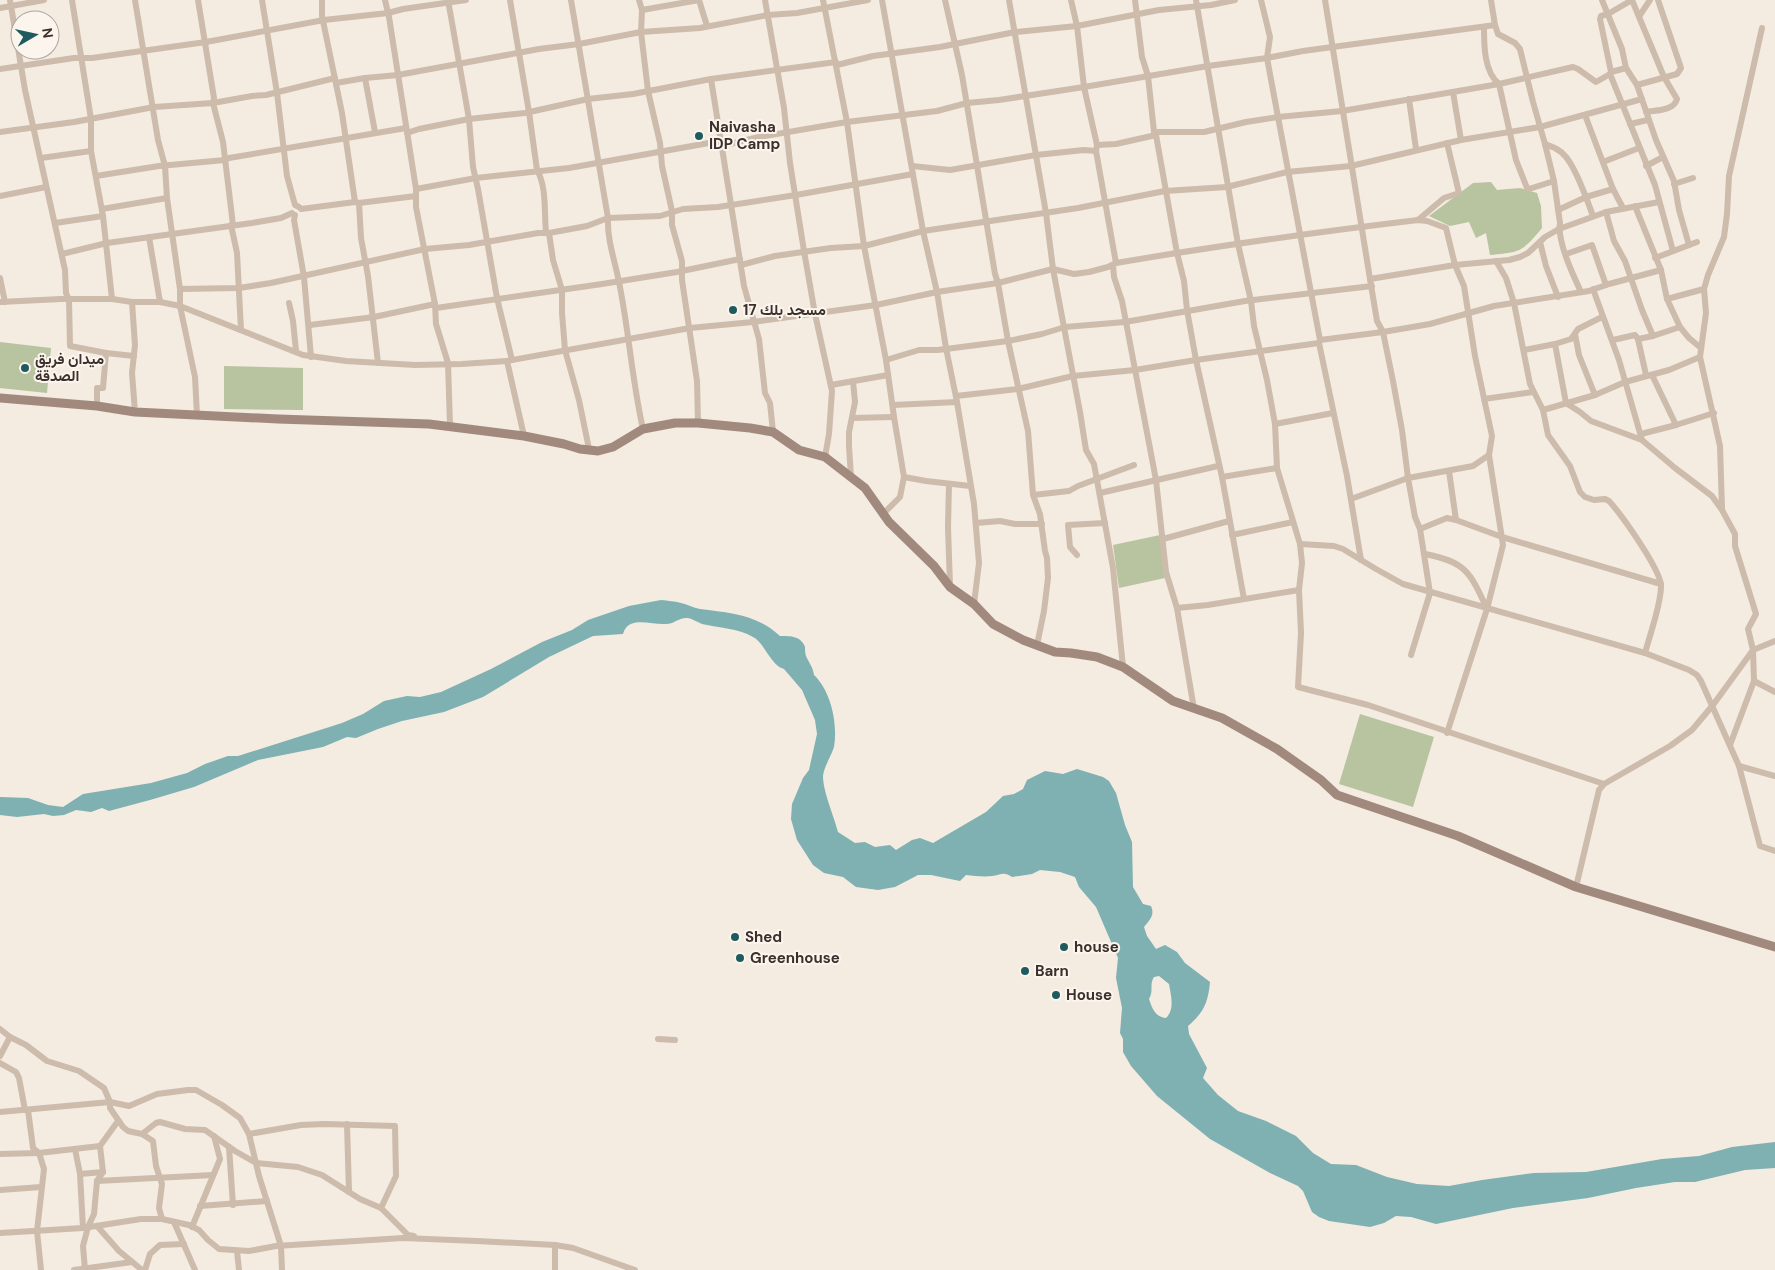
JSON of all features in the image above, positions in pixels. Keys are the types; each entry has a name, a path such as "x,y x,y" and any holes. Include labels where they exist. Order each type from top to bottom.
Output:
{"street":[{"path":"0,8 10,3 44,0"},
{"path":"72,0 91,119 92,151 107,243 112,299"},
{"path":"135,0 158,140 165,166 167,198 180,289 180,306 195,377 196,414"},
{"path":"198,0 206,42 214,98 213,103 223,142 236,253 241,330"},
{"path":"262,0 277,93 283,149 298,207"},
{"path":"322,0 322,16 347,138 357,202 374,317 372,320 378,363"},
{"path":"385,0 416,192 416,207 436,306 436,324 448,364 450,425"},
{"path":"0,69 206,42 324,20 388,13 448,1 466,0"},
{"path":"510,0 529,112 536,170 540,176 547,232 562,290 565,350 579,400 589,449"},
{"path":"571,0 608,218 611,249 619,280 637,403 643,429"},
{"path":"638,0 642,10 641,32 648,92 660,143 660,152 672,211 672,225 682,260 682,280 690,328 691,348 698,381 698,423"},
{"path":"642,10 700,0 707,26"},
{"path":"765,0 778,70 804,251 815,314 832,391 829,434 825,457"},
{"path":"823,0 847,122 864,246 886,360 904,477 900,497 883,514"},
{"path":"0,132 154,108 213,103 336,81 398,75 641,32 707,26 768,15 797,13 868,0"},
{"path":"882,0 912,170 937,292 976,523 979,563 974,604"},
{"path":"945,0 967,103 995,274 1028,431 1033,495 1042,524 1048,578 1037,645"},
{"path":"1009,0 1046,213 1053,270 1086,450 1094,464 1113,568 1123,667"},
{"path":"1071,0 1077,26 1084,87 1106,202 1115,264 1114,277 1122,300 1156,480 1166,572 1177,608 1194,709"},
{"path":"1135,0 1142,57 1148,76 1155,133 1184,281 1196,360 1218,466 1222,477 1244,599"},
{"path":"96,176 225,160 375,132 419,129 469,119 529,112 588,99 648,92 711,79 836,63 955,44 1015,32 1077,26 1196,3 1235,0"},
{"path":"1261,0 1270,37 1267,58 1287,172 1351,499 1361,560"},
{"path":"1325,0 1377,322 1383,332 1402,430 1415,517 1420,529 1425,554 1430,593 1411,655"},
{"path":"1491,0 1495,25 1500,36 1515,43 1520,49 1546,144 1554,181 1560,223 1559,229 1570,267 1581,292"},
{"path":"1602,0 1622,49 1626,68 1637,85 1648,120 1674,184 1689,244"},
{"path":"1646,112 1672,107 1676,104 1676,97 1664,77 1640,15 1632,0 1601,16 1600,19 1610,73 1659,202 1673,251"},
{"path":"1640,15 1650,0"},
{"path":"1637,85 1677,74 1681,66 1658,0"},
{"path":"448,1 469,119 472,167 476,178 524,436"},
{"path":"10,3 33,128 65,270 66,293 69,300 70,346 134,356"},
{"path":"1196,3 1227,187 1267,380 1278,468 1300,544 1302,563 1299,590 1301,633 1298,688 1368,705 1604,784"},
{"path":"311,357 310,325 304,277 294,214 291,209 298,207 357,202 416,192 476,178 599,163 847,122 936,111 967,103 1084,87 1303,51 1495,25"},
{"path":"1484,27 1487,62 1494,80 1499,84 1516,160 1527,188 1554,181"},
{"path":"1722,510 1720,446 1714,412 1700,357 1706,313 1704,289 1724,237 1729,176 1762,28"},
{"path":"180,289 239,288 304,277 425,249 455,247 587,226 608,218 660,216 672,211 732,205 796,195 856,184 912,170 950,170 1036,154 1096,148 1155,133 1195,133 1278,117 1342,111 1499,84 1573,67 1596,82 1610,73 1626,68"},
{"path":"365,78 375,132"},
{"path":"711,79 744,286 759,339 765,393 770,403 773,432"},
{"path":"1453,92 1461,140"},
{"path":"1409,99 1416,149"},
{"path":"310,325 562,290 804,251 864,246 924,231 1046,213 1166,191 1227,187 1287,172 1351,166 1416,149 1540,127 1585,116 1621,104 1642,100"},
{"path":"1585,116 1613,189 1623,208"},
{"path":"1630,124 1648,120"},
{"path":"1418,220 1444,198 1459,193 1447,143"},
{"path":"1546,144 1566,156 1593,216"},
{"path":"1603,162 1639,148"},
{"path":"40,158 92,151"},
{"path":"1646,166 1663,157"},
{"path":"1674,184 1693,178"},
{"path":"0,196 46,186"},
{"path":"1558,210 1586,197 1613,189"},
{"path":"55,224 167,198"},
{"path":"886,360 919,350 1008,341 1064,327 1125,322 1187,310 1310,294 1455,265 1520,257 1559,229 1606,212 1659,202"},
{"path":"1635,206 1661,270 1667,298 1680,327 1700,348"},
{"path":"1606,212 1614,241 1632,278 1653,336"},
{"path":"62,254 107,243 281,218 294,214"},
{"path":"0,278 2,302 112,299 132,302 160,302 180,306 311,357 378,363 448,364 510,361 690,328 753,322 876,305 937,292 998,283 1053,270 1074,274 1100,270 1115,264 1177,253 1300,234 1418,220 1446,228 1455,265 1464,286 1492,436 1489,455 1503,545 1487,609 1447,733"},
{"path":"150,237 160,302"},
{"path":"1540,242 1546,266 1558,297"},
{"path":"1655,258 1697,242"},
{"path":"1566,254 1592,244 1606,285"},
{"path":"1496,261 1506,278 1514,303 1532,392 1543,410 1548,435 1570,466 1580,492 1585,498 1594,500 1605,499 1612,504 1657,571 1661,584 1659,598 1645,653"},
{"path":"893,405 956,399 1018,389 1073,376 1135,370 1260,352 1430,324 1514,303 1593,290 1661,270"},
{"path":"1667,298 1704,289"},
{"path":"1593,290 1602,317 1613,340 1642,437"},
{"path":"132,302 134,356 132,373 135,412"},
{"path":"289,303 296,351"},
{"path":"1524,350 1571,339 1578,329 1602,317"},
{"path":"1638,339 1680,327"},
{"path":"1574,334 1595,395"},
{"path":"1613,340 1632,335 1638,339 1649,375 1676,425"},
{"path":"1555,344 1566,403 1591,421 1642,437 1675,468 1712,496 1735,534 1735,546 1756,614 1748,629 1752,650 1754,680 1730,745"},
{"path":"97,406 97,388 103,388 106,353"},
{"path":"1543,410 1595,395 1625,382 1700,357"},
{"path":"831,385 888,375"},
{"path":"851,477 848,446 855,402 853,381"},
{"path":"1484,399 1532,392"},
{"path":"0,398 97,406 135,412 450,425 604,450 613,447 643,429 675,423 698,423 773,432 798,450 825,457 865,488 889,522 934,566 950,587 974,604 994,624 1023,640 1055,652 1097,657 1123,667 1173,701 1222,718 1277,749 1321,780 1337,794 1451,833 1576,887 1775,947"},
{"path":"1274,424 1333,412"},
{"path":"1642,437 1714,412"},
{"path":"852,418 894,417"},
{"path":"1351,499 1408,478 1473,466 1489,455"},
{"path":"1033,495 1069,491 1134,465"},
{"path":"1100,493 1218,466"},
{"path":"1222,477 1278,468"},
{"path":"1449,471 1456,520"},
{"path":"904,477 970,486"},
{"path":"949,484 950,587"},
{"path":"1420,529 1447,518 1456,520 1502,537 1661,584"},
{"path":"976,523 1000,521 1015,524 1042,524"},
{"path":"1163,538 1229,521"},
{"path":"1077,555 1070,546 1068,525 1105,522"},
{"path":"1232,535 1293,522"},
{"path":"1300,544 1334,546 1349,551 1403,584 1645,653 1697,675 1713,705 1739,766 1760,846 1775,851"},
{"path":"1425,554 1446,558 1460,566 1473,579 1487,609"},
{"path":"1177,608 1208,605 1299,590"},
{"path":"1576,887 1599,790 1604,784 1670,746 1692,730 1713,705 1752,650 1775,642"},
{"path":"1754,680 1775,692"},
{"path":"1739,766 1775,776"},
{"path":"0,1029 47,1061 79,1071 104,1088 110,1102 110,1108 118,1121 128,1131 142,1134 153,1141 162,1191 159,1208 162,1219"},
{"path":"0,1056 10,1037"},
{"path":"658,1039 675,1040"},
{"path":"0,1063 16,1072 19,1078 27,1110 33,1148 39,1154 44,1169 37,1231 41,1270"},
{"path":"0,1112 110,1102 129,1106 157,1094 196,1090 232,1111 240,1118 249,1134 281,1246 282,1270"},
{"path":"85,1227 94,1214 97,1181 103,1172 100,1146 118,1121"},
{"path":"142,1134 160,1122 185,1130 205,1130 256,1163 298,1167 322,1175 349,1192 381,1208 408,1235 425,1239"},
{"path":"347,1124 349,1192"},
{"path":"249,1134 300,1125 395,1126 396,1176 381,1208"},
{"path":"192,1226 207,1194 220,1158 214,1136"},
{"path":"0,1154 39,1154 100,1146"},
{"path":"229,1147 233,1205"},
{"path":"75,1149 80,1174 85,1227 83,1246 85,1269"},
{"path":"80,1174 103,1172"},
{"path":"97,1181 213,1175"},
{"path":"0,1190 41,1187"},
{"path":"200,1206 267,1201"},
{"path":"0,1234 97,1226 141,1219 162,1219 192,1226 219,1249 237,1251 281,1246 403,1238 425,1239 573,1248 632,1270"},
{"path":"174,1222 195,1270"},
{"path":"97,1226 119,1251 144,1270 150,1254 160,1245 184,1244"},
{"path":"555,1270 556,1246"},
{"path":"237,1251 239,1270"},
{"path":"74,1270 117,1267 132,1262"}],"green space":[{"path":"1491,182 1497,190 1520,188 1537,193 1541,206 1542,228 1530,242 1515,251 1490,255 1486,233 1476,238 1469,222 1450,226 1429,216 1473,183"},
{"name":"ميدان فريق الصدقة","path":"0,342 51,348 47,393 0,388"},
{"path":"224,366 303,368 303,410 224,409"},
{"path":"1160,535 1165,578 1119,588 1113,545"},
{"path":"1360,714 1434,737 1413,807 1339,784"}],"water":[{"path":"661,600 742,616 762,623 780,636 792,637 803,643 814,675 829,699 834,718 834,747 825,769 823,782 838,832 855,843 865,842 875,847 890,845 896,850 912,840 920,838 933,843 986,812 1003,796 1014,794 1023,789 1027,780 1045,771 1063,774 1077,769 1103,777 1109,781 1116,793 1132,842 1133,887 1143,904 1151,906 1152,909 1151,917 1144,927 1147,936 1156,949 1165,945 1177,952 1185,963 1210,982 1204,1007 1188,1026 1189,1034 1207,1068 1203,1078 1218,1095 1238,1111 1266,1121 1296,1136 1313,1153 1331,1164 1356,1165 1387,1177 1417,1184 1449,1186 1534,1173 1586,1172 1662,1159 1699,1156 1732,1147 1775,1142 1775,1168 1745,1170 1695,1182 1675,1182 1588,1198 1513,1208 1436,1224 1411,1217 1396,1216 1384,1223 1370,1227 1329,1221 1319,1217 1312,1212 1303,1191 1298,1186 1270,1173 1210,1139 1157,1096 1131,1066 1123,1052 1123,1039 1120,1033 1122,1008 1116,978 1118,958 1096,907 1079,887 1075,877 1060,872 1040,870 1032,874 1012,877 1004,874 992,876 966,875 960,881 931,875 918,875 895,887 878,890 856,887 843,877 824,873 813,865 797,840 791,819 792,804 803,778 809,770 817,734 815,720 802,690 784,669 771,659 761,644 753,637 735,630 702,624 688,618 666,624 635,623 626,628 623,634 593,636 549,657 483,697 444,712 402,721 356,738 347,737 323,747 258,760 194,787 150,800 109,811 102,808 91,812 76,810 64,815 53,816 44,814 17,817 0,815 0,797 28,798 48,805 63,807 83,794 151,783 187,773 228,756 238,756 342,723 363,714 384,701 407,696 420,697 441,692 491,669 542,642 572,630 588,620 629,606","holes":["1159,976 1169,984 1171,1011 1166,1018 1157,1014 1149,999 1154,977"]}],"place":[{"name":"Naivasha IDP Camp","path":"699,136"},
{"name":"مسجد بلك 17","path":"733,310"},
{"name":"ميدان فريق الصدقة","path":"25,368"},
{"name":"Shed","path":"735,937"},
{"name":"house","path":"1064,947"},
{"name":"Greenhouse","path":"740,958"},
{"name":"Barn","path":"1025,971"},
{"name":"House","path":"1056,995"}]}
